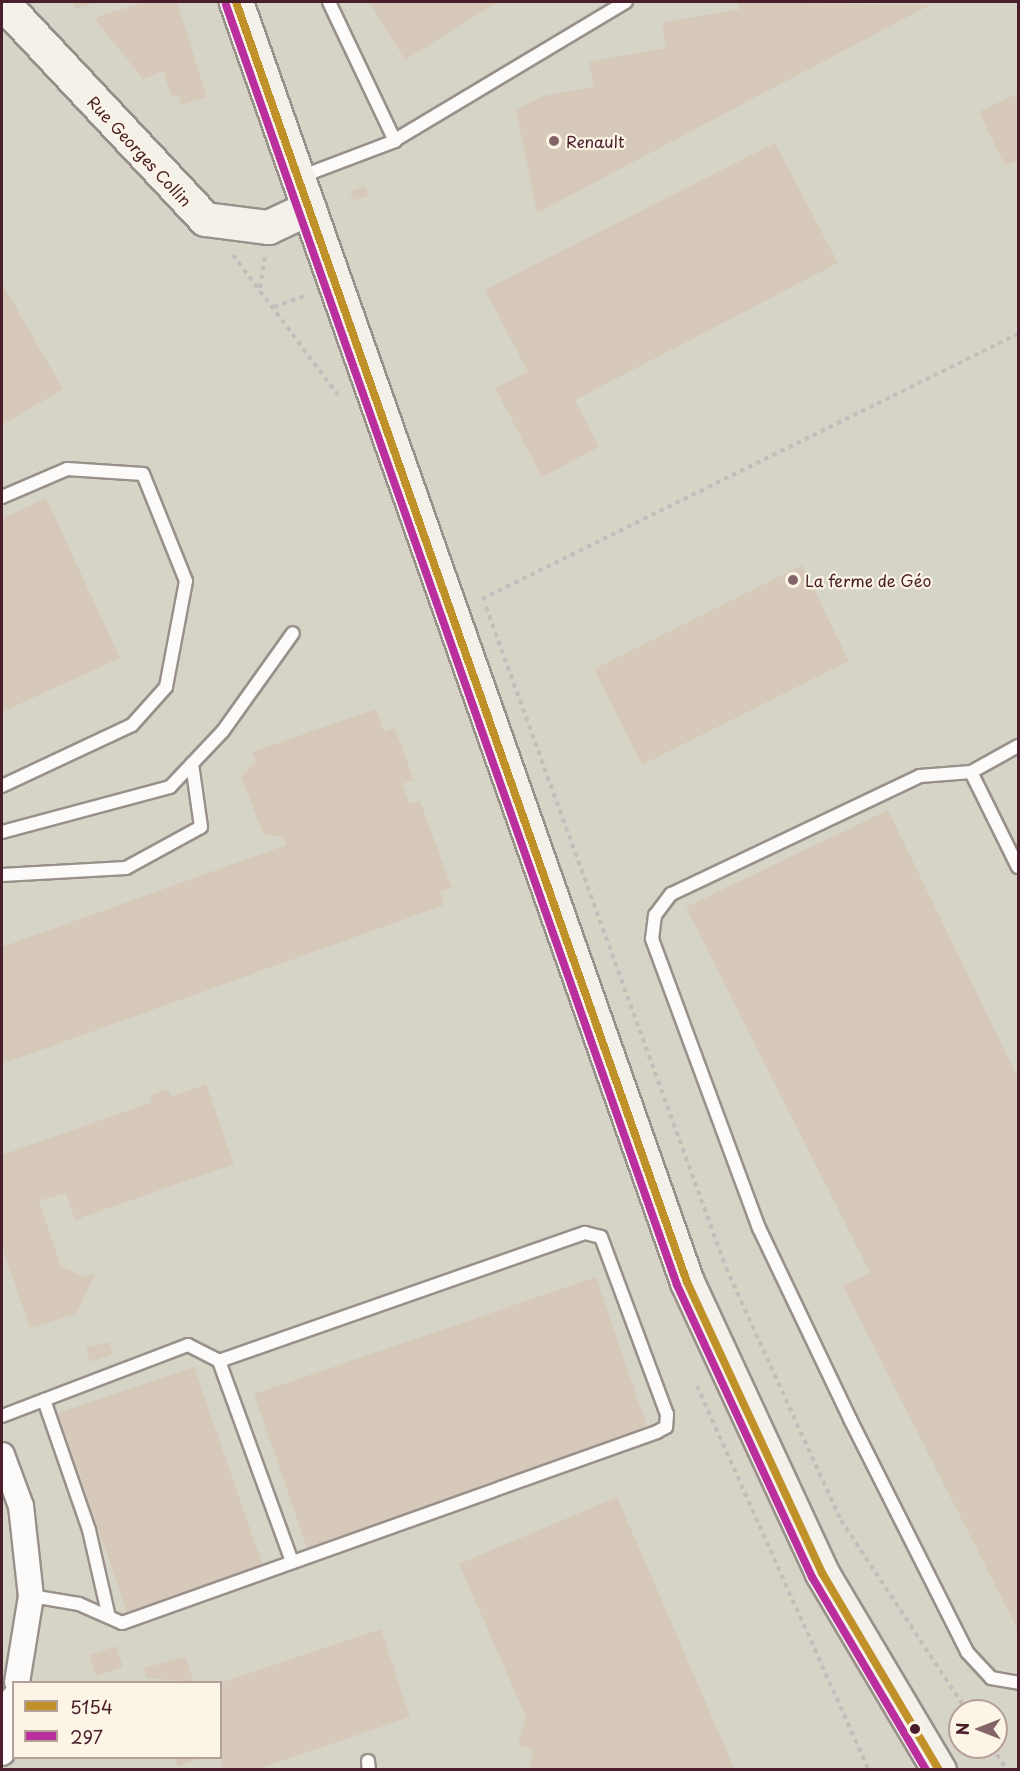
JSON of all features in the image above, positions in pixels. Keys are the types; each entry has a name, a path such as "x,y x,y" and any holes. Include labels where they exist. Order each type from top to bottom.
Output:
{"main road":[{"name":"Rue Georges Collin","path":"2,2 205,219 268,226 304,193"},
{"path":"236,2 687,1282 822,1573 939,1770"}],"street":[{"path":"2,1455 21,1506 31,1596 16,1681"},
{"path":"2,1753 12,1706"}],"lane":[{"path":"329,2 395,140"},
{"path":"304,193 626,2"},
{"path":"2,497 67,470 143,474 186,581 166,687 132,725 2,786"},
{"path":"2,832 170,787 223,731 292,633"},
{"path":"1018,746 971,772 920,777 671,894 655,915 652,939 759,1228 850,1419 967,1652 991,1678 1018,1683"},
{"path":"2,874 126,868 201,827 192,764"},
{"path":"971,772 1018,867"},
{"path":"31,1596 79,1604 122,1623 666,1427 667,1414 601,1237 592,1233 219,1361"},
{"path":"2,1416 188,1345 219,1361 292,1562"},
{"path":"44,1400 89,1530 109,1617"}],"path":[{"path":"483,599 1018,333"},
{"path":"478,588 726,1268 841,1520 959,1699"}],"shaded area":[{"path":"2,2 1018,2 1018,1769 2,1770"}],"building":[{"path":"72,2 97,2 75,9"},
{"path":"145,2 177,2 207,97 182,105 179,95 172,97 163,71 143,79 94,18"},
{"path":"369,2 498,2 405,60"},
{"path":"738,2 930,5 537,213 516,110 543,96 594,87 589,62 666,48 662,23 740,9"},
{"path":"1018,93 1018,160 1005,166 979,112"},
{"path":"775,143 838,263 575,400 599,447 542,477 495,388 528,372 485,290"},
{"path":"365,186 369,195 354,201 350,192"},
{"path":"2,283 63,389 2,425"},
{"path":"46,498 120,658 2,712 2,519"},
{"path":"802,565 849,661 642,765 594,669"},
{"path":"376,709 384,732 395,728 414,780 402,784 409,804 420,801 452,888 440,891 444,905 2,1064 2,947 286,845 283,837 263,834 241,776 256,761 252,752"},
{"path":"888,810 1018,1078 1018,1630 843,1286 870,1273 686,907"},
{"path":"206,1084 234,1164 75,1220 66,1193 39,1201 61,1266 84,1277 95,1274 76,1314 30,1328 2,1247 2,1155 152,1102 150,1095 168,1089 171,1097"},
{"path":"596,1277 650,1435 308,1551 254,1394"},
{"path":"109,1342 114,1354 90,1362 86,1348"},
{"path":"194,1367 263,1566 127,1612 58,1413"},
{"path":"617,1497 735,1770 529,1770 534,1750 518,1745 526,1717 459,1564"},
{"path":"381,1629 410,1717 255,1770 222,1770 222,1682"},
{"path":"116,1646 123,1667 96,1676 89,1655"},
{"path":"185,1657 194,1681 147,1678 144,1668"},
{"path":"174,1759 198,1759 178,1767"}],"transit line":[{"name":"5154","path":"236,2 687,1282 822,1573 939,1770"},
{"name":"297","path":"226,5 677,1285 812,1577 926,1770"}],"place":[{"name":"Renault","path":"554,141"},
{"name":"La ferme de Géo","path":"793,580"}]}
